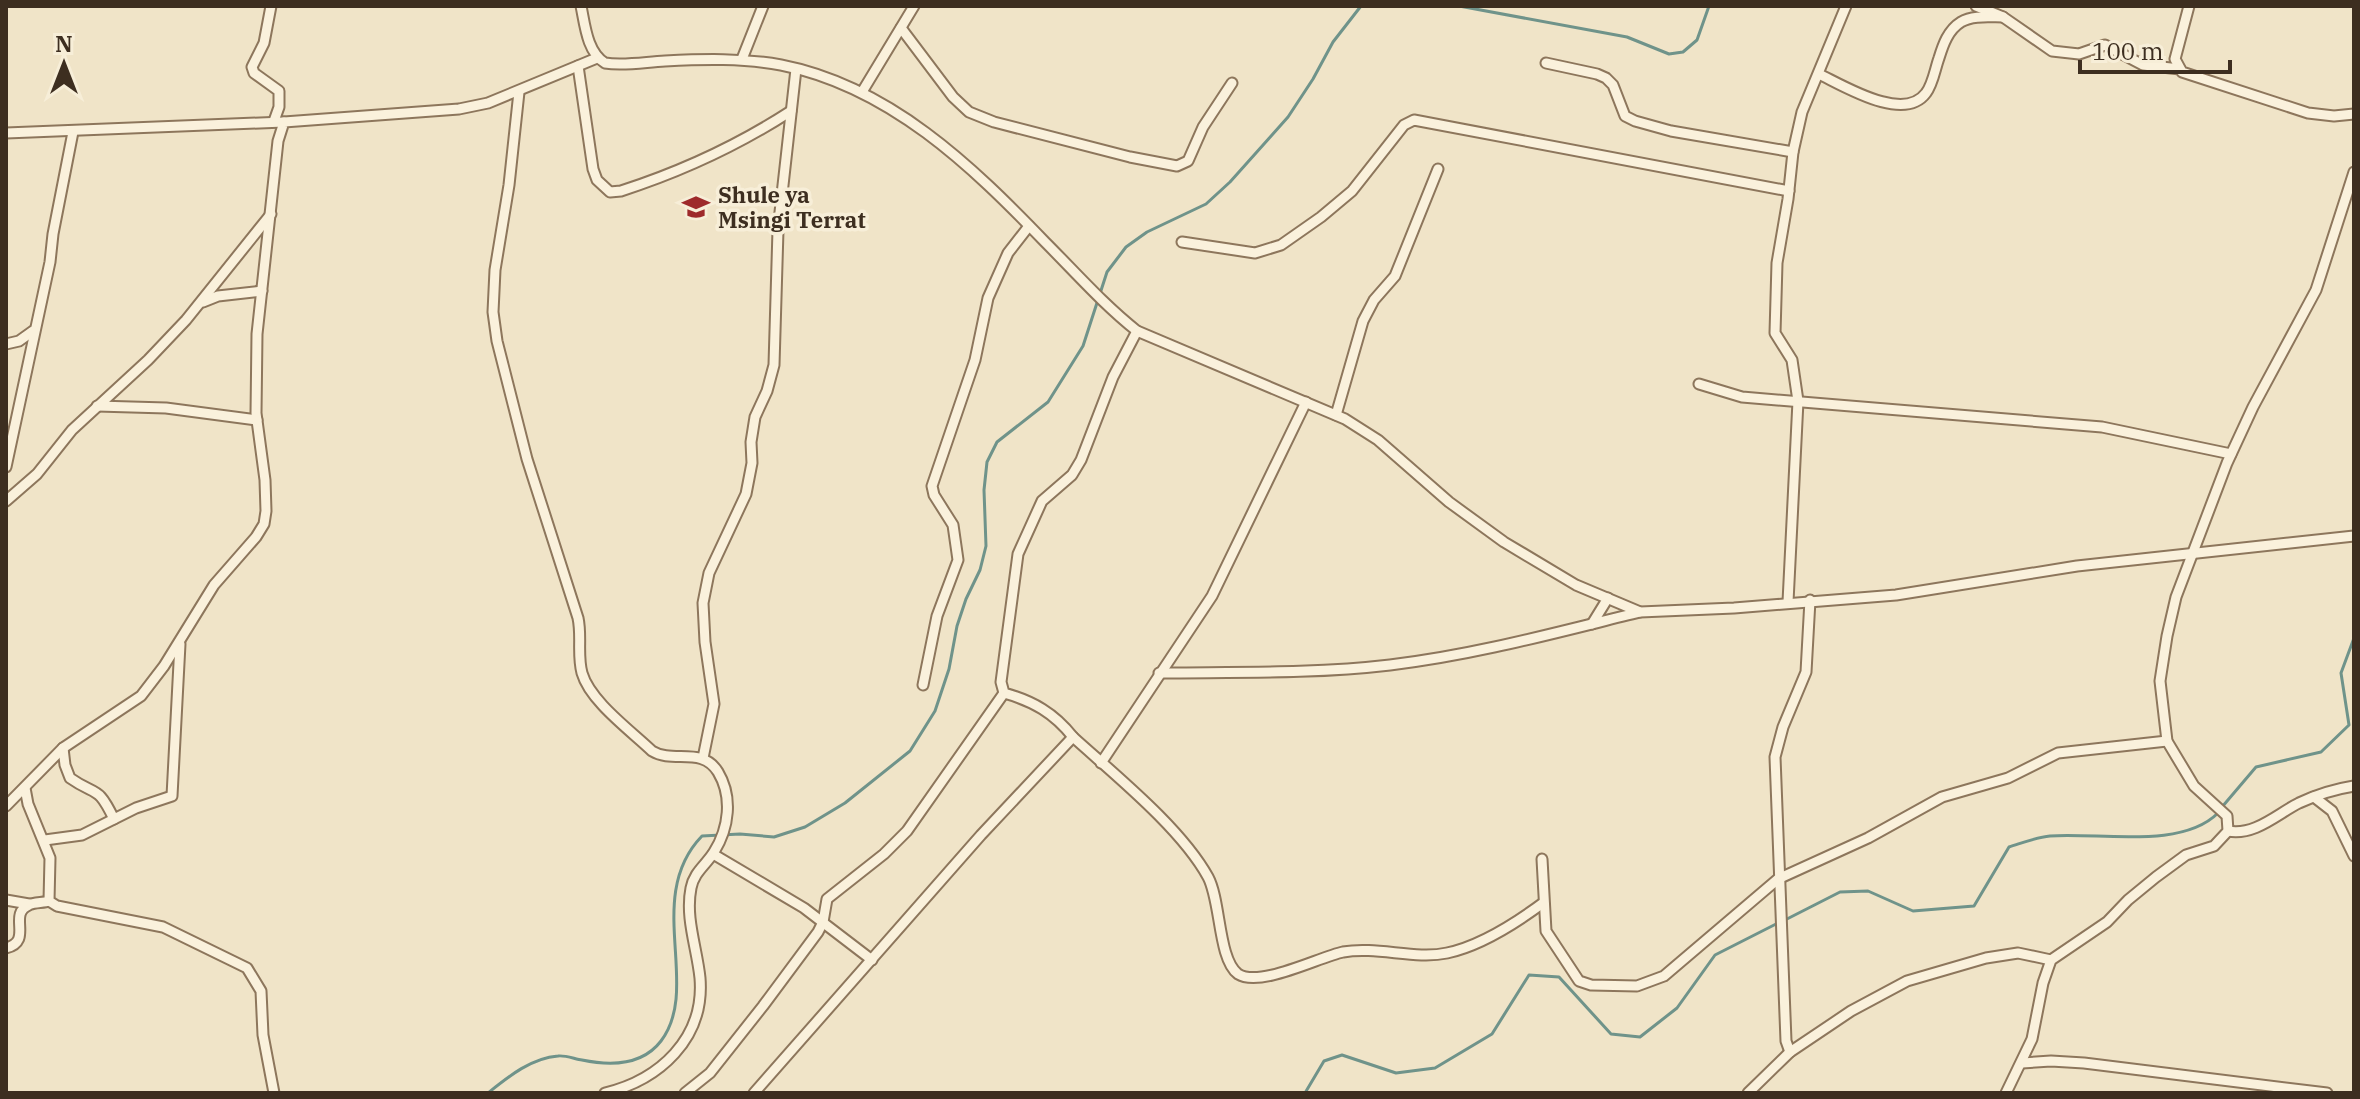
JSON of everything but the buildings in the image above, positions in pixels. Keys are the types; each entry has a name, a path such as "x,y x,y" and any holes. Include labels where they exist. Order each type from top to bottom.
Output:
{"street":[{"path":"6,806 63,748 141,696 164,666 214,585 264,524 265,480 257,420 257,334 280,100 276,88 252,70 252,64 264,43 271,6"},
{"path":"581,6 591,48 597,58 614,64 742,59 796,69 862,92 921,128 1029,226 1111,311 1137,331 1336,415 1378,440 1449,502 1504,542 1576,585 1640,612"},
{"path":"742,59 763,6"},
{"path":"862,92 914,6"},
{"path":"1788,602 1798,401 1792,360 1775,333 1777,263 1802,112 1846,6"},
{"path":"1976,6 2003,17 2052,51 2079,54 2105,45 2143,65 2180,69 2191,76 2308,113 2334,116 2354,114"},
{"path":"2180,69 2175,59 2189,6"},
{"path":"1819,74 1872,99 1892,104 1912,103 1928,91 1943,45 1958,24 1971,18 2003,17"},
{"path":"901,28 953,97 969,112 1009,126 1177,166 1188,161 1203,127 1232,83"},
{"path":"6,133 298,121 459,109 519,92 597,58"},
{"path":"1546,63 1606,78 1613,85 1625,116 1635,121 1671,131 1793,152"},
{"path":"578,66 593,169 597,180 610,192 695,165 747,140 791,111"},
{"path":"703,758 714,704 703,603 709,573 746,494 755,417 774,365 778,230 796,69"},
{"path":"519,92 509,185 495,270 493,312 502,364 527,459 578,618 582,675 589,692 652,751 662,756 703,758 716,768 728,796 722,834 713,854 699,869 691,893 691,927 700,982 697,1013 690,1034 677,1052 646,1078 626,1088 605,1093"},
{"path":"280,100 298,121"},
{"path":"1182,242 1255,253 1281,245 1352,191 1404,125 1414,120 1789,191"},
{"path":"6,467 50,262 73,132"},
{"path":"1336,415 1363,321 1374,300 1395,276 1438,169"},
{"path":"2006,1093 2032,1039 2051,960 2107,922 2128,900 2186,855 2214,846 2228,831 2227,816 2194,786 2167,741 2160,681 2176,597 2231,454 2316,290 2354,172"},
{"path":"6,501 37,474 72,430 148,360 201,302 271,214"},
{"path":"923,685 937,616 958,560 953,525 934,495 932,486 975,360 988,298 1008,253 1029,226"},
{"path":"201,302 218,296 262,291"},
{"path":"6,344 19,341 33,331"},
{"path":"1004,693 1001,682 1018,554 1042,501 1072,475 1081,460 1113,377 1137,331"},
{"path":"1699,384 1742,397 2102,427 2231,454"},
{"path":"1101,763 1212,596 1306,402"},
{"path":"97,406 166,408 257,420"},
{"path":"1159,673 1342,669 1393,664 1506,644 1640,612 1896,595 2077,566 2354,536"},
{"path":"1592,624 1608,598"},
{"path":"1790,1052 1786,1041 1775,757 1783,727 1806,672 1810,600"},
{"path":"45,840 82,835 136,808 168,798 173,793 180,639"},
{"path":"1004,693 1028,700 1061,722 1184,842 1208,877 1216,897 1229,961 1237,973 1247,977 1272,974 1345,952 1444,954 1486,937 1543,903"},
{"path":"685,1093 710,1073 763,1006 823,922 827,899 884,854 907,831 1004,693"},
{"path":"754,1093 981,835 1073,737"},
{"path":"1542,859 1546,931 1579,981 1591,985 1637,986 1664,976 1778,879 1868,838 1942,797 2008,778 2058,753 2167,741"},
{"path":"63,748 70,778 103,797 114,819"},
{"path":"2228,831 2239,833 2264,824 2314,797 2354,786"},
{"path":"25,788 28,804 50,858 49,901"},
{"path":"2314,797 2332,811 2354,856"},
{"path":"713,854 771,887 872,960"},
{"path":"6,900 29,904 49,901 57,906 163,927 247,968 261,991 263,1035 274,1093"},
{"path":"6,948 17,943 19,917 29,904"},
{"path":"1748,1093 1790,1052 1851,1011 1907,981 1986,958 2018,953 2051,960"},
{"path":"2022,1063 2084,1063 2327,1093"}],"waterway":[{"path":"488,1093 520,1069 538,1060 564,1056 615,1063 635,1060 653,1049 661,1041 672,1019 676,995 676,886 685,860 702,836 740,834 774,837 805,827 845,803 910,751 935,711 949,669 957,626 980,570 986,546 984,490 987,462 997,442 1048,402 1083,346 1107,272 1126,247 1147,232 1206,204 1230,182 1288,117 1333,42 1361,6"},
{"path":"1459,6 1627,37 1669,54 1683,52 1697,40 1709,6"},
{"path":"2222,807 2256,767 2321,752 2349,725 2341,673 2354,638"},
{"path":"1785,920 1840,892 1868,891 1913,911 1974,906 2009,847 2050,836 2138,837 2183,832 2218,813"},
{"path":"1305,1093 1324,1061 1342,1055 1396,1073 1435,1068 1492,1034 1529,975 1559,977 1611,1034 1640,1037 1677,1008 1715,955 1778,923"}],"place":[{"name":"Shule ya Msingi Terrat","path":"696,207"}]}
